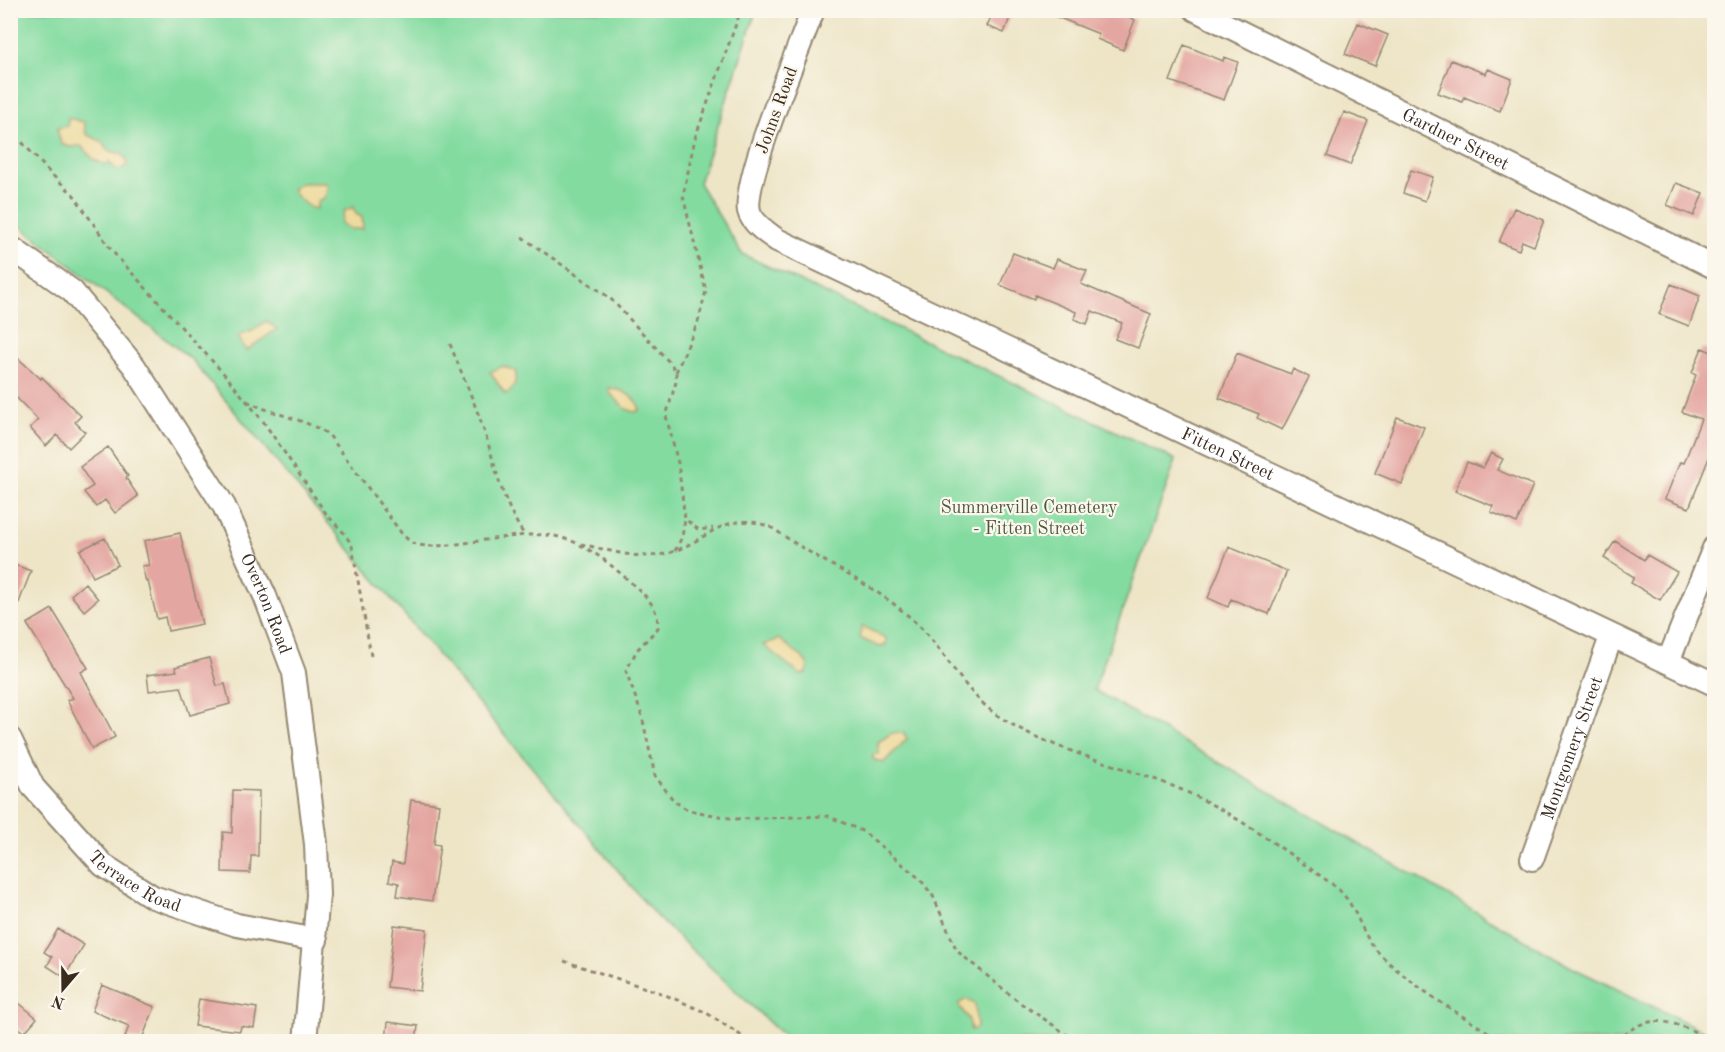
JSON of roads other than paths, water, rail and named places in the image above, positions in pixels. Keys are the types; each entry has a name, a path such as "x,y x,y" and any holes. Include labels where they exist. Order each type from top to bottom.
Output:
{"street":[{"name":"Johns Road","path":"749,211 751,180 813,10"},
{"name":"Gardner Street","path":"1196,10 1714,267"},
{"name":"Fitten Street","path":"749,211 760,228 777,240 1714,684"},
{"name":"Overton Road","path":"10,247 72,291 134,366 224,506 265,596 294,673 307,757 316,844 318,896 316,940 305,1041"},
{"path":"1668,662 1714,548"},
{"name":"Montgomery Street","path":"1532,859 1611,637"},
{"name":"Terrace Road","path":"10,739 33,787 103,865 153,897 237,925 316,940"}],"park label":[{"name":"Summerville Cemetery - Fitten Street","path":"1029,517"}]}
